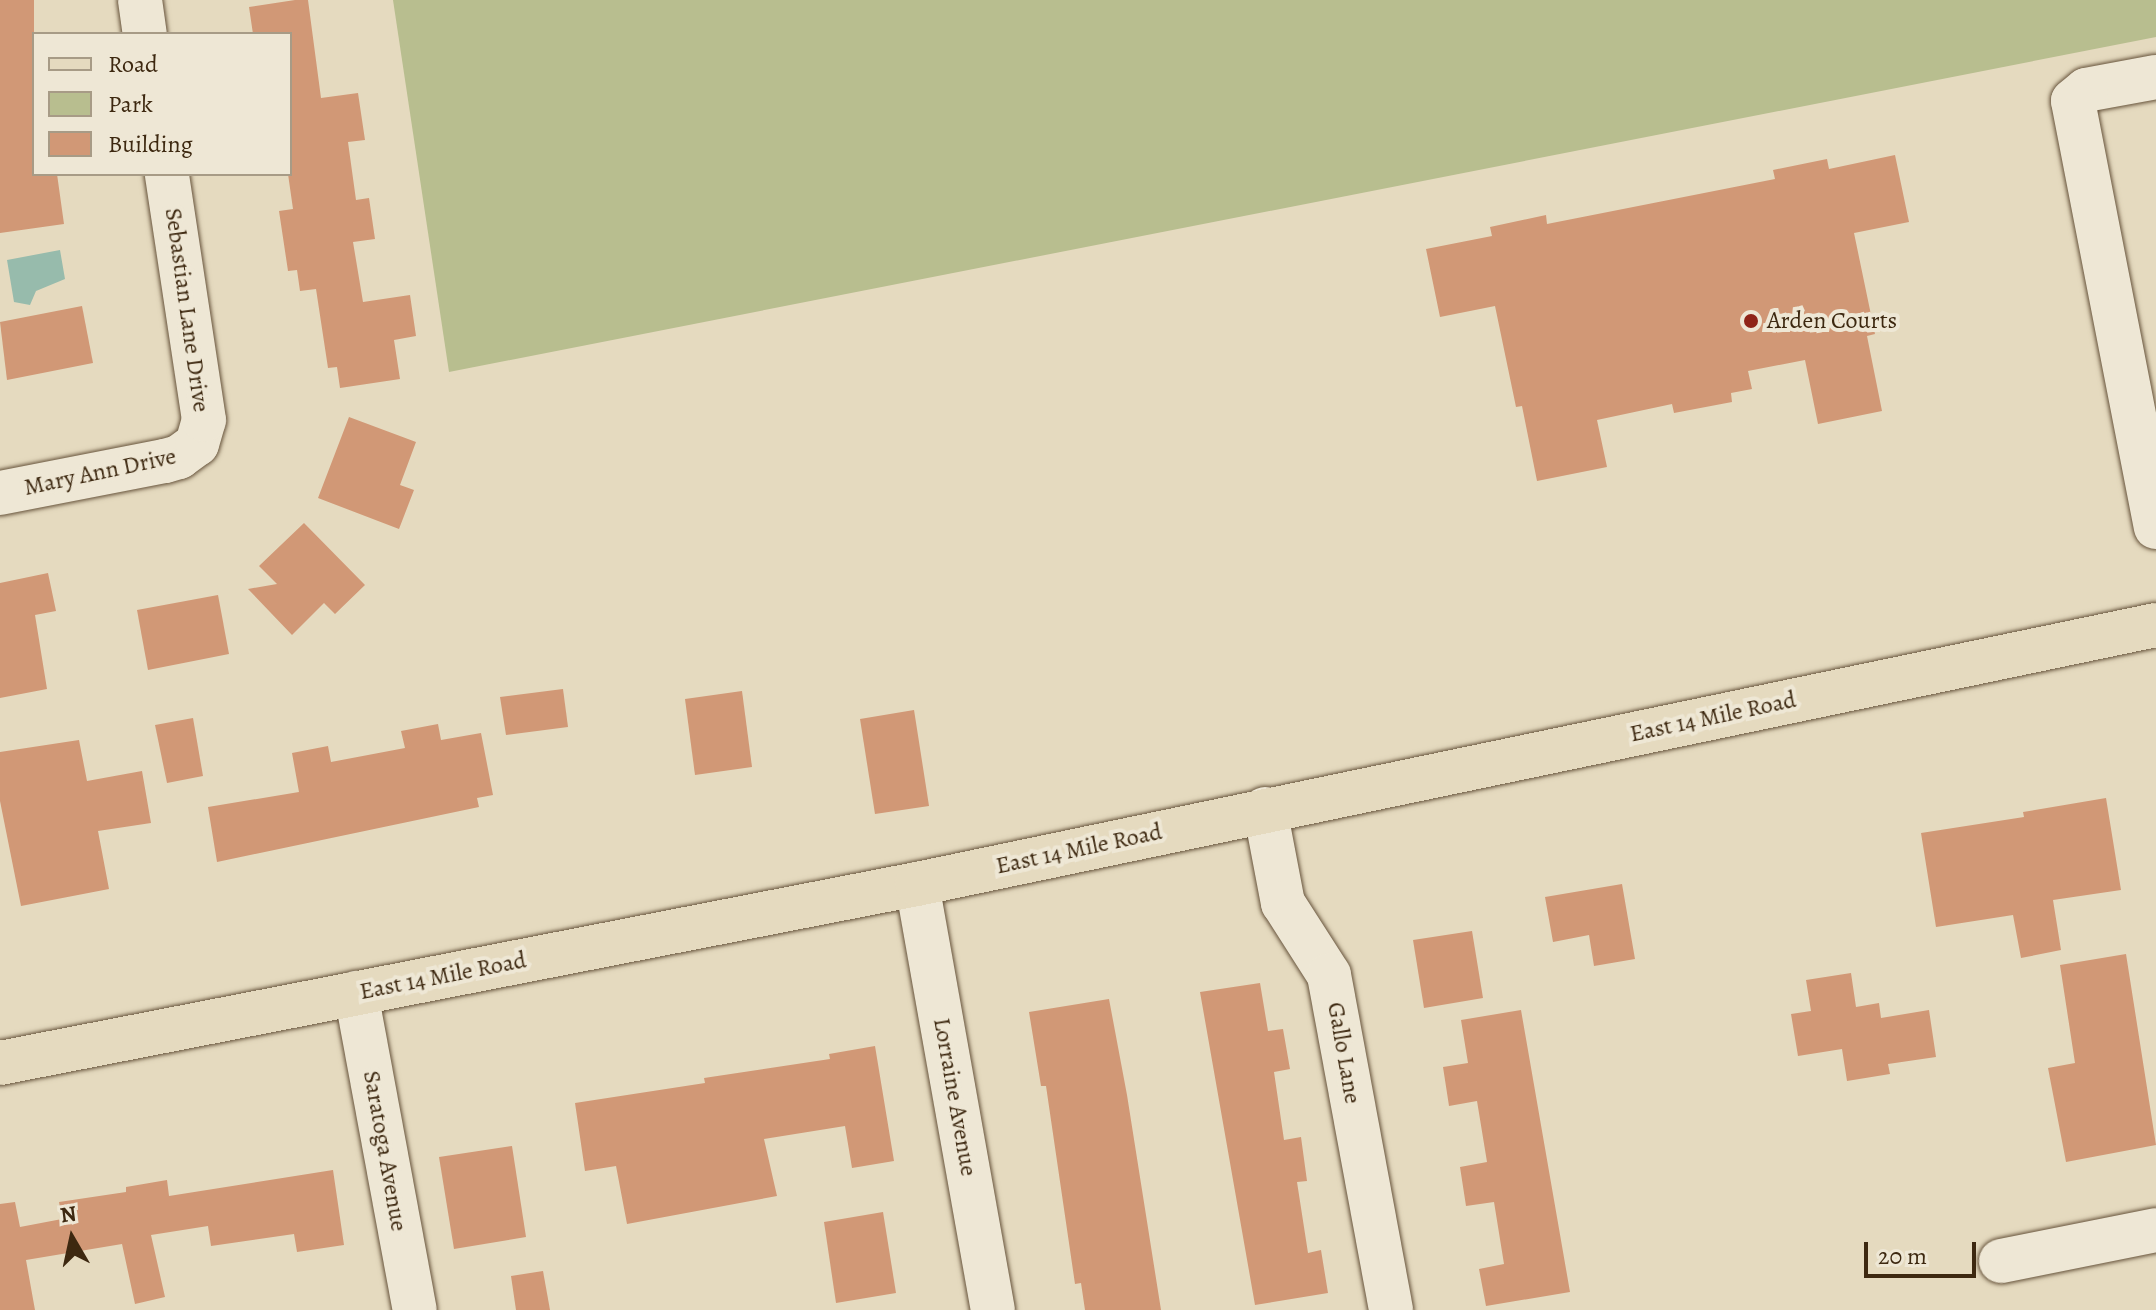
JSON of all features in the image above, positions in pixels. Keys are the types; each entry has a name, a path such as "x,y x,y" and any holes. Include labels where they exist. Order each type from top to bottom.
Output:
{"main road":[{"name":"East 14 Mile Road","path":"0,1063 917,884 2156,625"}],"street":[{"path":"140,0 145,32"},
{"path":"2156,77 2086,90 2073,101 2156,527"},
{"name":"Sebastian Lane Drive","path":"167,176 204,420 197,444"},
{"name":"Mary Ann Drive","path":"0,493 165,461 179,457 197,444"},
{"name":"Gallo Lane","path":"1265,809 1283,903 1329,975 1391,1310"},
{"name":"Lorraine Avenue","path":"917,884 993,1310"},
{"name":"Saratoga Avenue","path":"356,993 415,1310"},
{"path":"2001,1261 2156,1230"}],"green space":[{"path":"393,0 2156,0 2156,37 449,372"}],"shaded area":[{"path":"60,250 65,279 36,291 30,305 14,302 7,260"}],"building":[{"path":"0,0 34,0 32,176 57,176 64,224 0,233"},
{"path":"308,0 321,98 358,93 365,140 348,142 356,200 369,198 375,239 353,242 363,302 410,295 416,336 394,340 400,379 340,388 337,367 328,368 316,289 300,291 297,270 288,271 279,211 293,209 288,176 292,176 292,32 253,32 249,7"},
{"name":"Arden Courts","path":"1895,155 1909,222 1854,233 1875,334 1867,336 1882,411 1818,424 1805,360 1748,371 1752,389 1731,393 1732,402 1674,413 1672,404 1597,420 1607,467 1537,481 1522,406 1516,407 1495,306 1440,317 1426,249 1492,236 1490,227 1546,215 1547,224 1775,179 1773,170 1827,159 1829,169"},
{"path":"82,306 93,363 7,380 0,322"},
{"path":"349,417 416,442 400,485 414,490 399,529 318,498"},
{"path":"304,523 365,585 335,614 324,603 292,635 248,589 277,584 259,566"},
{"path":"48,573 56,611 35,615 47,689 0,698 0,583"},
{"path":"218,595 229,654 148,670 137,610"},
{"path":"563,689 568,727 506,735 500,697"},
{"path":"742,691 752,767 695,775 685,699"},
{"path":"914,710 929,806 875,814 860,719"},
{"path":"193,718 203,776 167,783 155,725"},
{"path":"438,724 441,740 481,733 493,795 477,798 479,807 217,862 208,807 299,792 292,753 328,746 331,762 405,748 401,731"},
{"path":"79,740 87,781 142,771 151,823 98,831 109,889 21,906 0,801 0,752"},
{"path":"2106,798 2121,890 2053,900 2061,950 2021,958 2013,915 1936,927 1921,833 2024,817 2023,812"},
{"path":"1622,884 1635,959 1594,966 1589,935 1553,942 1545,897"},
{"path":"1472,931 1483,998 1424,1008 1413,940"},
{"path":"2126,954 2156,1145 2066,1162 2048,1068 2075,1063 2060,965"},
{"path":"1851,973 1856,1007 1879,1003 1881,1018 1929,1010 1936,1057 1888,1064 1890,1074 1847,1081 1842,1049 1798,1056 1791,1014 1811,1011 1806,980"},
{"path":"1260,983 1268,1031 1283,1029 1290,1069 1274,1072 1284,1140 1301,1137 1307,1181 1297,1182 1308,1253 1321,1250 1328,1293 1255,1305 1200,992"},
{"path":"1109,999 1161,1310 1085,1310 1081,1283 1075,1284 1046,1086 1041,1086 1029,1012"},
{"path":"1521,1010 1570,1292 1486,1306 1479,1269 1504,1264 1494,1202 1466,1206 1460,1167 1487,1162 1477,1101 1449,1106 1443,1067 1468,1063 1461,1020"},
{"path":"875,1046 894,1161 852,1168 845,1126 764,1139 777,1196 627,1224 616,1166 585,1171 575,1103 705,1083 704,1078 830,1059 829,1054"},
{"path":"512,1146 526,1237 454,1249 439,1157"},
{"path":"333,1170 344,1245 297,1252 294,1234 211,1246 208,1226 151,1235 165,1297 135,1304 122,1244 26,1260 35,1310 0,1310 0,1204 15,1202 20,1227 62,1219 59,1202 126,1192 126,1187 167,1180 169,1196"},
{"path":"883,1212 896,1293 836,1303 824,1222"},
{"path":"543,1271 550,1310 516,1310 511,1276"}],"place":[{"name":"Arden Courts","path":"1751,321"}]}
